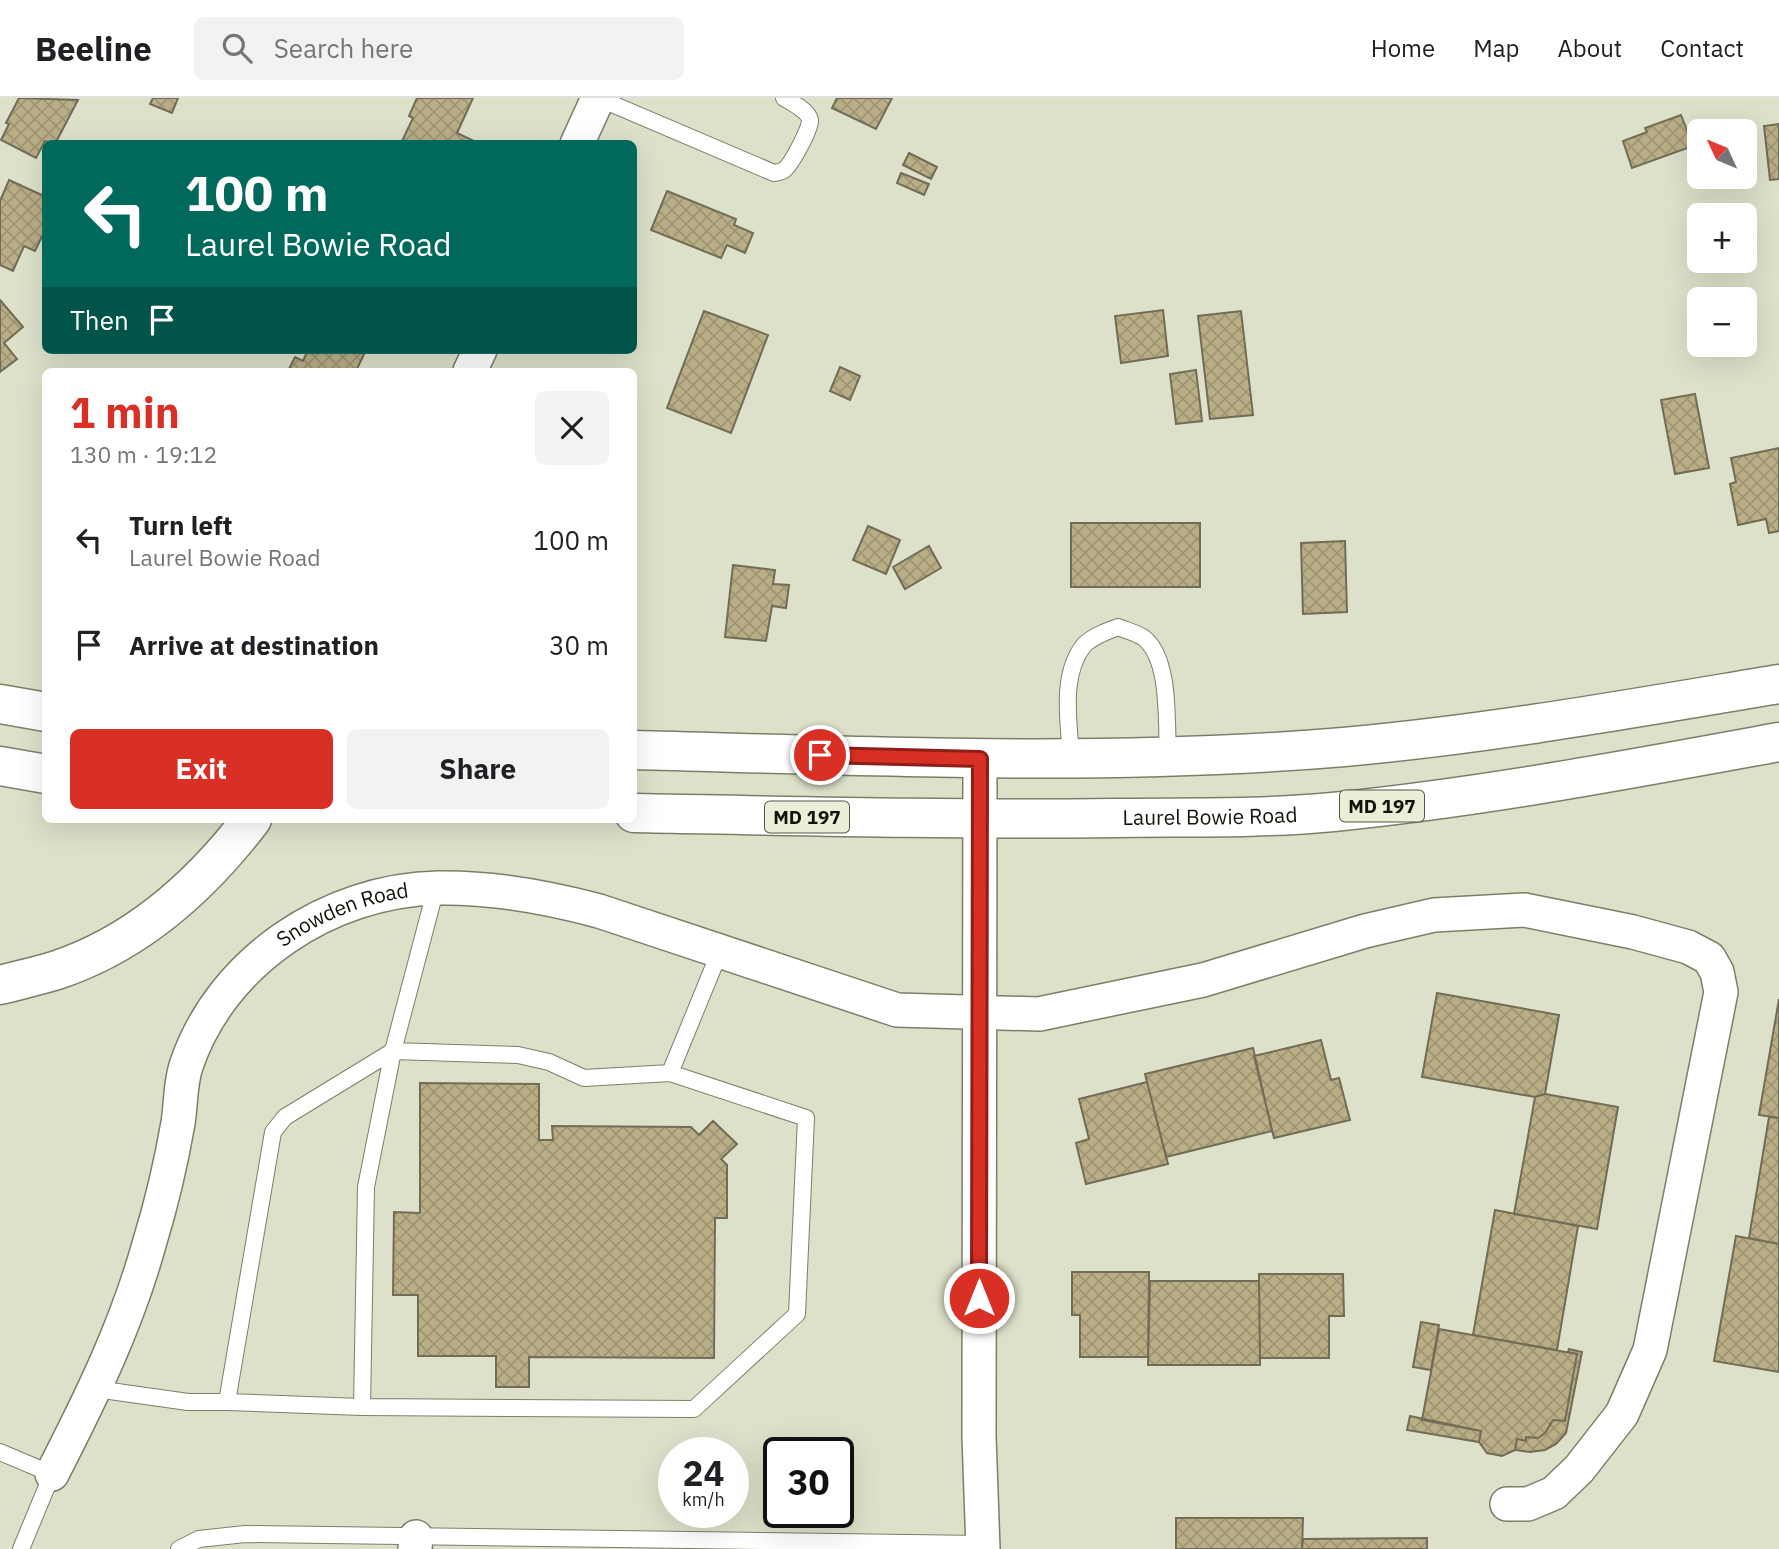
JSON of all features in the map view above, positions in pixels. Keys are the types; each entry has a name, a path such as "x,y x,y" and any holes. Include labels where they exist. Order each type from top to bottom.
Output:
{"main road":[{"path":"637,750 980,759 1168,756 1344,747 1547,722 1779,684"},
{"path":"0,704 42,711"},
{"name":"Laurel Bowie Road","path":"637,813 980,820 1255,817 1332,812 1478,793 1584,777 1779,741"},
{"path":"0,766 42,773"},
{"path":"0,985 58,970 114,946 183,897 228,851 249,823"}],"street":[{"path":"579,140 598,98"},
{"path":"980,759 979,1436 982,1546"},
{"name":"Snowden Road","path":"52,1474 96,1389 126,1318 171,1164 185,1069 196,1039 218,1002 246,969 278,942 315,919 352,904 396,893 436,888 498,891 555,899 599,911 897,1010 1039,1014 1203,980 1365,931 1434,915 1524,910 1633,932 1688,947 1709,958 1717,972 1721,992 1650,1350 1622,1415 1579,1469 1554,1493 1528,1504 1507,1504"}],"lane":[{"path":"598,98 774,173 782,172 788,167 811,121 808,115 785,98"},
{"path":"1071,757 1068,693 1070,673 1084,645 1101,633 1118,627 1143,638 1156,655 1163,674 1168,756"},
{"path":"362,1407 366,1187 393,1051 436,888"},
{"path":"670,1073 720,951"},
{"path":"96,1389 188,1402 362,1407 694,1409 797,1314 806,1118 670,1073 584,1078 549,1062 518,1055 393,1051 285,1117 273,1132 227,1402"},
{"path":"0,1452 52,1474 21,1549"},
{"path":"179,1549 199,1539 245,1534 415,1543 982,1546"}],"building":[{"path":"19,98 78,100 57,140 42,140 42,147 36,158 1,140 9,124 6,123"},
{"path":"153,98 178,98 172,113 150,104"},
{"path":"417,98 473,98 457,133 472,140 402,140 413,118 409,116"},
{"path":"837,98 892,98 876,129 832,108"},
{"path":"1681,115 1687,130 1687,148 1632,168 1623,141 1647,132 1645,128"},
{"path":"1779,124 1779,179 1770,180 1764,126"},
{"path":"909,153 937,167 931,179 903,165"},
{"path":"901,173 929,184 924,195 897,183"},
{"path":"9,180 42,195 42,236 35,251 24,246 13,271 0,265 0,201"},
{"path":"667,191 736,219 734,225 753,233 745,253 727,245 721,258 651,230"},
{"path":"0,300 23,327 4,343 17,359 0,372"},
{"path":"1163,310 1168,356 1121,363 1115,316"},
{"path":"704,311 768,335 731,433 667,408"},
{"path":"1241,311 1253,415 1210,419 1198,316"},
{"path":"306,354 364,354 357,368 290,368 295,357 303,361"},
{"path":"840,367 860,376 850,400 830,391"},
{"path":"1196,370 1202,421 1176,424 1170,374"},
{"path":"1695,394 1709,468 1675,474 1661,400"},
{"path":"1779,448 1779,531 1769,533 1766,519 1738,525 1730,484 1736,482 1731,458"},
{"path":"1071,523 1200,523 1200,587 1071,587"},
{"path":"868,526 900,540 886,574 853,560"},
{"path":"1345,541 1347,612 1303,614 1301,543"},
{"path":"929,546 941,568 905,589 893,567"},
{"path":"733,565 775,570 773,584 789,585 786,608 772,606 766,641 725,637"},
{"path":"1437,993 1559,1015 1545,1094 1535,1097 1422,1077"},
{"path":"1779,999 1779,1118 1759,1115"},
{"path":"1321,1040 1331,1080 1339,1078 1350,1120 1274,1138 1254,1056"},
{"path":"1253,1048 1272,1131 1166,1157 1145,1074"},
{"path":"1147,1082 1168,1164 1086,1184 1076,1143 1089,1139 1079,1099"},
{"path":"420,1083 539,1084 539,1140 553,1140 552,1126 691,1127 699,1135 713,1121 737,1144 721,1159 727,1165 727,1218 715,1218 714,1358 529,1357 529,1387 496,1387 496,1356 418,1356 418,1295 393,1295 394,1212 420,1213"},
{"path":"1545,1094 1618,1107 1597,1229 1514,1214 1535,1097"},
{"path":"1769,1117 1779,1118 1779,1244 1749,1238"},
{"path":"1495,1210 1578,1226 1557,1350 1473,1335"},
{"path":"1736,1236 1779,1244 1779,1372 1714,1361"},
{"path":"1072,1272 1149,1272 1148,1357 1080,1357 1080,1315 1072,1315"},
{"path":"1259,1274 1343,1274 1344,1316 1329,1316 1329,1358 1260,1358"},
{"path":"1150,1281 1259,1281 1260,1365 1148,1365"},
{"path":"1421,1322 1439,1325 1431,1370 1413,1367"},
{"path":"1439,1329 1577,1354 1565,1421 1553,1420 1545,1433 1538,1438 1526,1437 1526,1441 1517,1439 1515,1450 1502,1456 1487,1453 1479,1442 1481,1431 1422,1420"},
{"path":"1569,1349 1582,1352 1566,1433 1556,1444 1545,1450 1515,1450 1517,1439 1526,1441 1526,1437 1538,1438 1545,1433 1553,1420 1565,1421 1577,1354 1568,1352"},
{"path":"1410,1416 1481,1431 1479,1442 1407,1430"},
{"path":"1176,1518 1303,1518 1302,1549 1176,1549"},
{"path":"1427,1538 1427,1549 1302,1549 1303,1539"}],"route":[{"path":"820,755 980,759 979,1298"}]}
